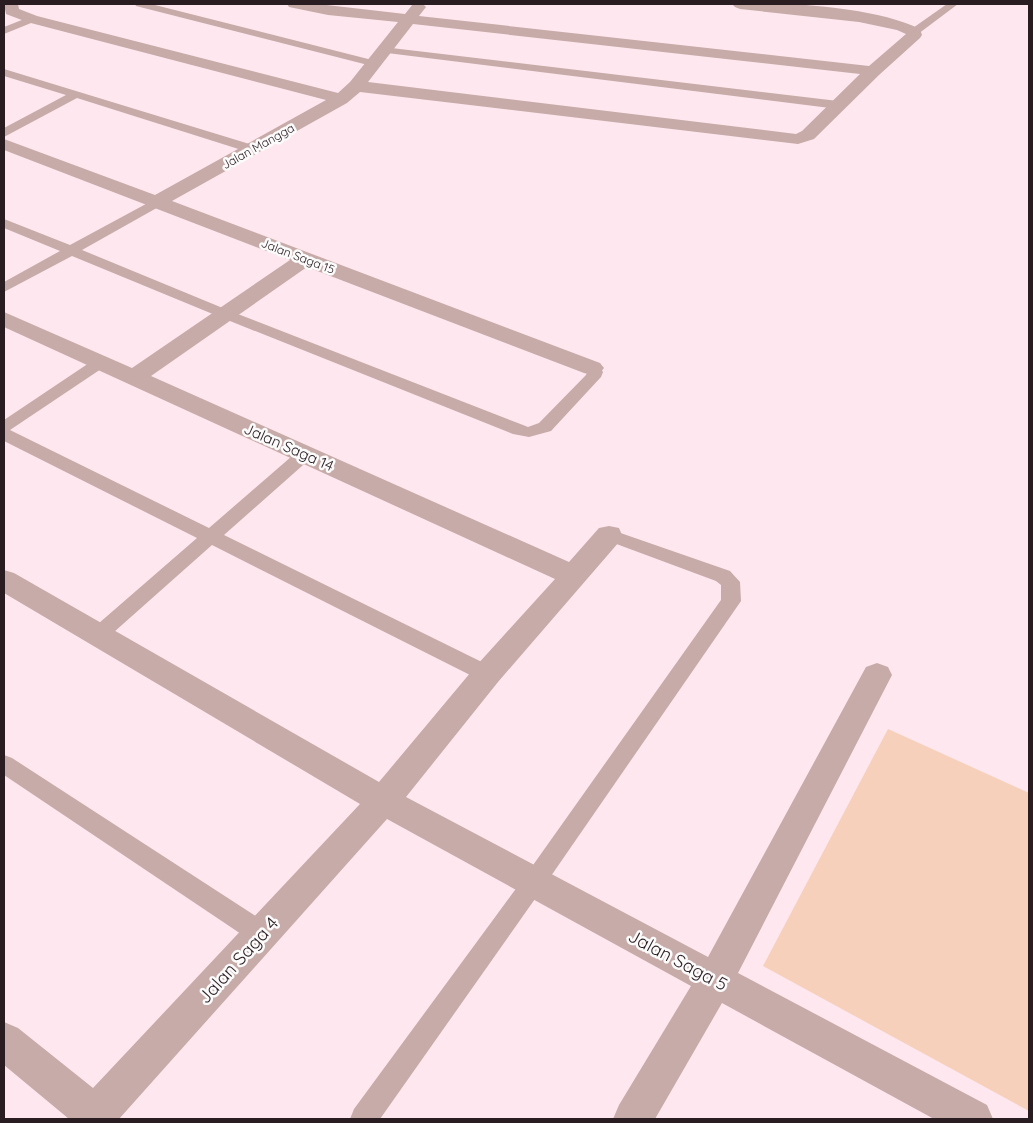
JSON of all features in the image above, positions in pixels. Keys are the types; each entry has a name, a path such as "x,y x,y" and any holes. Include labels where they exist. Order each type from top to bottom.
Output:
{"street":[{"path":"11,4 11,10 32,19 341,99"},
{"path":"294,4 328,10 873,71"},
{"name":"Jalan Mangga","path":"157,202 341,99 356,86 372,63 421,4"},
{"path":"356,86 798,139 808,135 873,71 914,35 914,32 903,25 842,9 740,4"},
{"name":"Jalan Saga 15","path":"4,144 592,368"},
{"path":"134,377 305,259"},
{"name":"Jalan Saga 14","path":"4,319 574,576"},
{"name":"Jalan Saga 4","path":"94,1117 383,801 486,674 609,536"},
{"name":"Jalan Saga 5","path":"4,580 383,801 973,1119"},
{"path":"633,1119 715,980 877,675"},
{"path":"4,1041 94,1117"}],"lane":[{"path":"140,4 372,63"},
{"path":"914,32 953,4"},
{"path":"4,31 32,19"},
{"path":"383,50 838,105"},
{"path":"4,72 252,149"},
{"path":"4,133 76,94"},
{"path":"4,288 157,202"},
{"path":"4,223 224,314 519,430 529,432 545,427 593,377 595,372 592,368"},
{"path":"4,427 101,362"},
{"path":"4,434 486,674"},
{"path":"98,635 305,454"},
{"path":"364,1119 534,882 731,601 730,582 723,576 609,536"},
{"path":"4,764 262,934"}],"shaded area":[{"path":"888,729 1029,793 1029,1111 763,966"}]}
